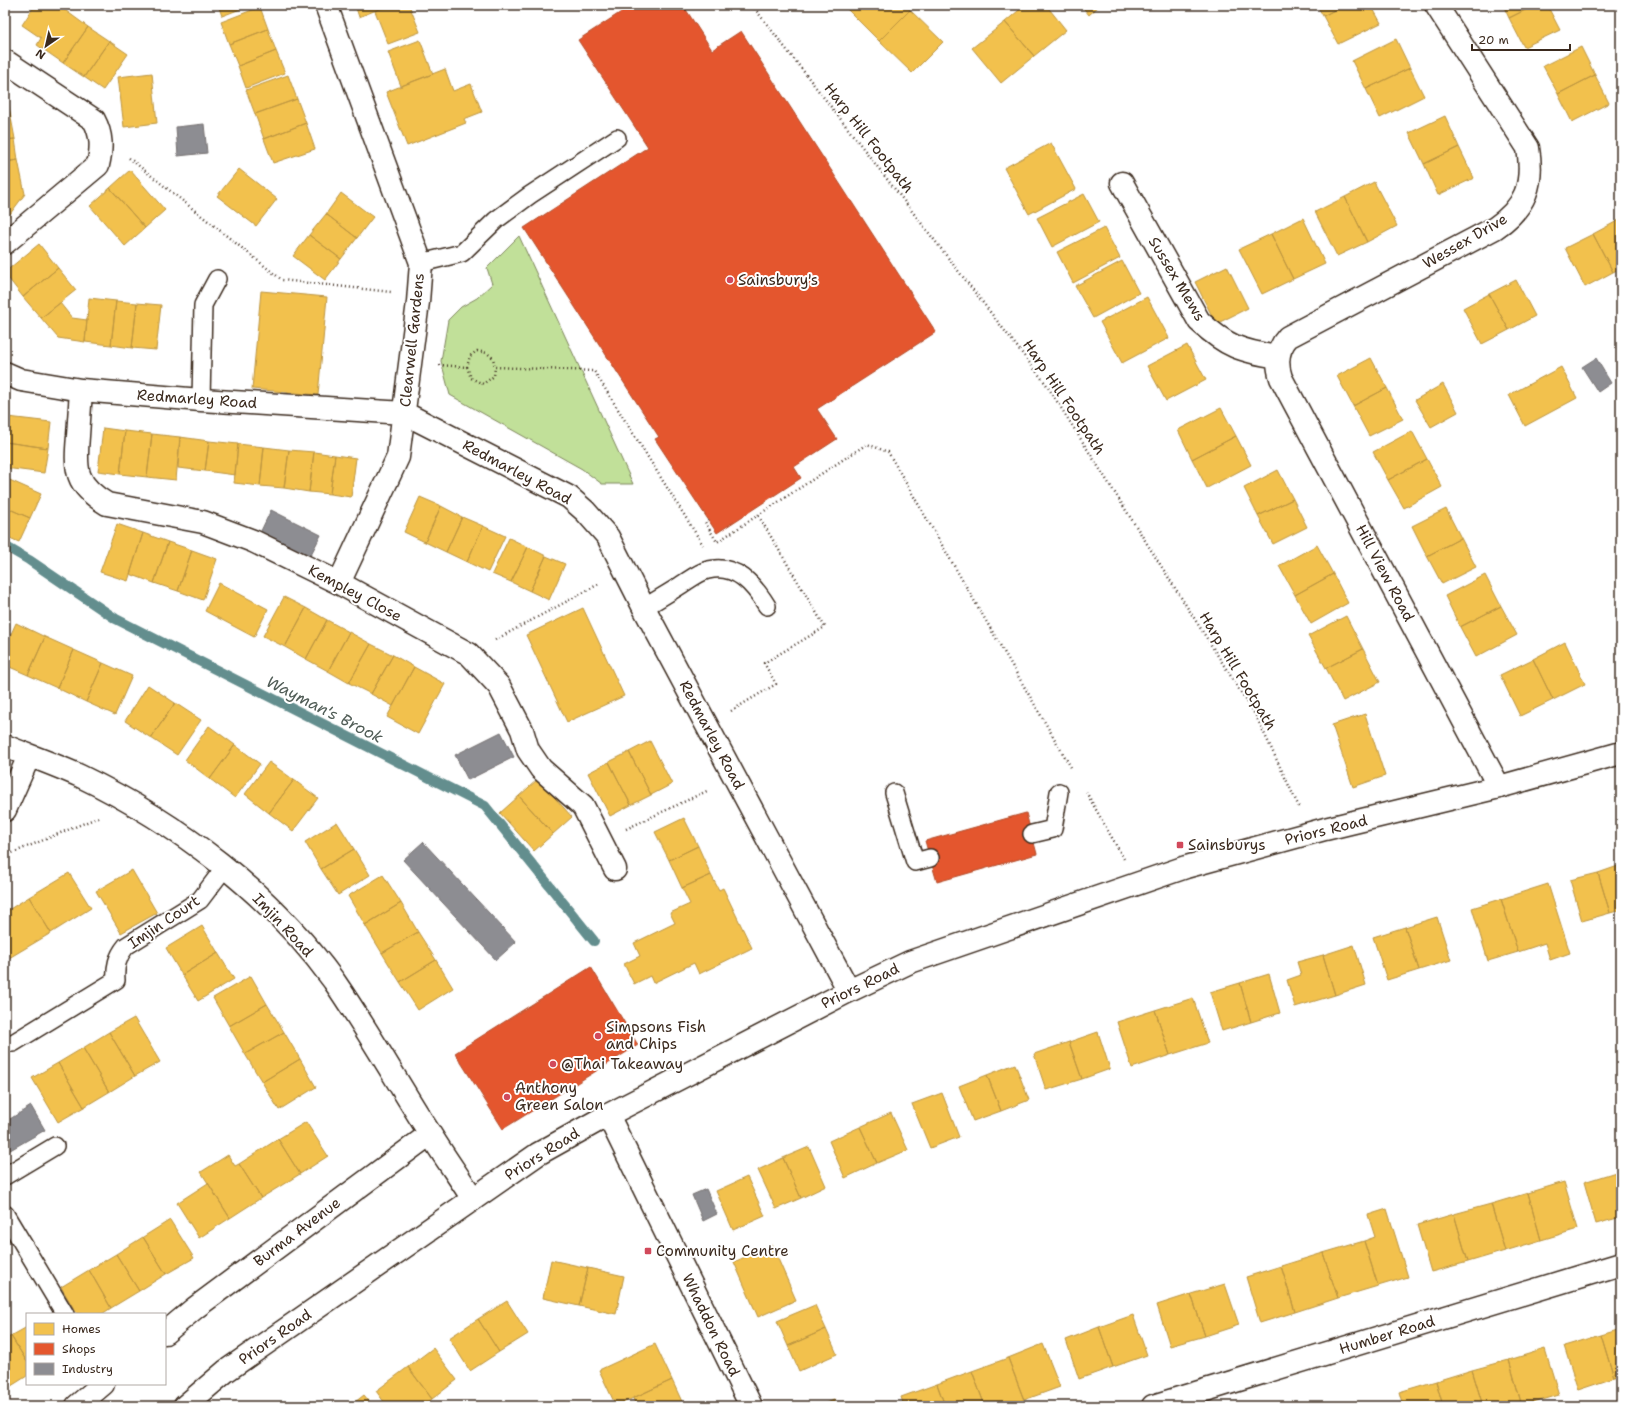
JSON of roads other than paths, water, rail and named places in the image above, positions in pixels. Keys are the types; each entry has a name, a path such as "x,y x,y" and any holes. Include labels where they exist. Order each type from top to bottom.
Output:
{"street":[{"name":"Clearwell Gardens","path":"326,5 421,263 419,296 398,457 339,583"},
{"name":"Wessex Drive","path":"1278,357 1282,343 1294,332 1496,228 1512,215 1525,197 1531,165 1528,148 1436,5"},
{"path":"5,61 94,120 100,136 101,150 98,165 5,243"},
{"name":"Sussex Mews","path":"1122,183 1199,321 1216,337 1231,346 1251,353 1278,357"},
{"name":"Hill View Road","path":"1278,357 1277,367 1280,378 1500,787"},
{"name":"Redmarley Road","path":"5,373 21,380 81,390 201,400 404,413 569,497 585,511 608,537 644,608 848,991"},
{"name":"Kempley Close","path":"81,390 76,461 78,474 84,485 94,496 107,504 203,522 253,541 339,583 470,654 499,686 522,730 528,750 540,769 583,806 615,869"},
{"name":"Imjin Road","path":"5,746 78,775 132,804 191,840 225,867 264,902 300,940 333,980 430,1134 473,1199"},
{"name":"Priors Road","path":"185,1406 226,1371 538,1154 608,1115 848,991 910,962 1186,867 1309,833 1500,787 1621,753"},
{"path":"5,810 29,756"},
{"name":"Whaddon Road","path":"608,1115 751,1406"},
{"name":"Burma Avenue","path":"166,1332 195,1308 430,1134"},
{"name":"Humber Road","path":"1153,1406 1621,1264"},
{"path":"77,1406 102,1385"}],"lane":[{"path":"421,263 462,253 496,220 524,199 617,138"},
{"path":"201,400 203,305 217,279"},
{"path":"644,608 707,570 720,569 732,571 745,578 758,591 767,606"},
{"path":"894,792 915,862 930,858"},
{"path":"1032,834 1053,829 1058,792"},
{"name":"Imjin Court","path":"13,1043 116,980 115,968 118,957 126,946 200,900 225,867"},
{"path":"5,1176 55,1146"},
{"path":"5,1214 64,1313"}],"waterway":[{"name":"Wayman's Brook","path":"5,546 29,560 116,619 485,806 594,941"}],"place":[{"name":"Sainsbury's","path":"730,280"},
{"name":"Sainsburys","path":"1180,845"},
{"name":"Simpsons Fish and Chips","path":"598,1036"},
{"name":"@Thai Takeaway","path":"553,1064"},
{"name":"Anthony Green Salon","path":"507,1097"},
{"name":"Community Centre","path":"648,1251"}]}
